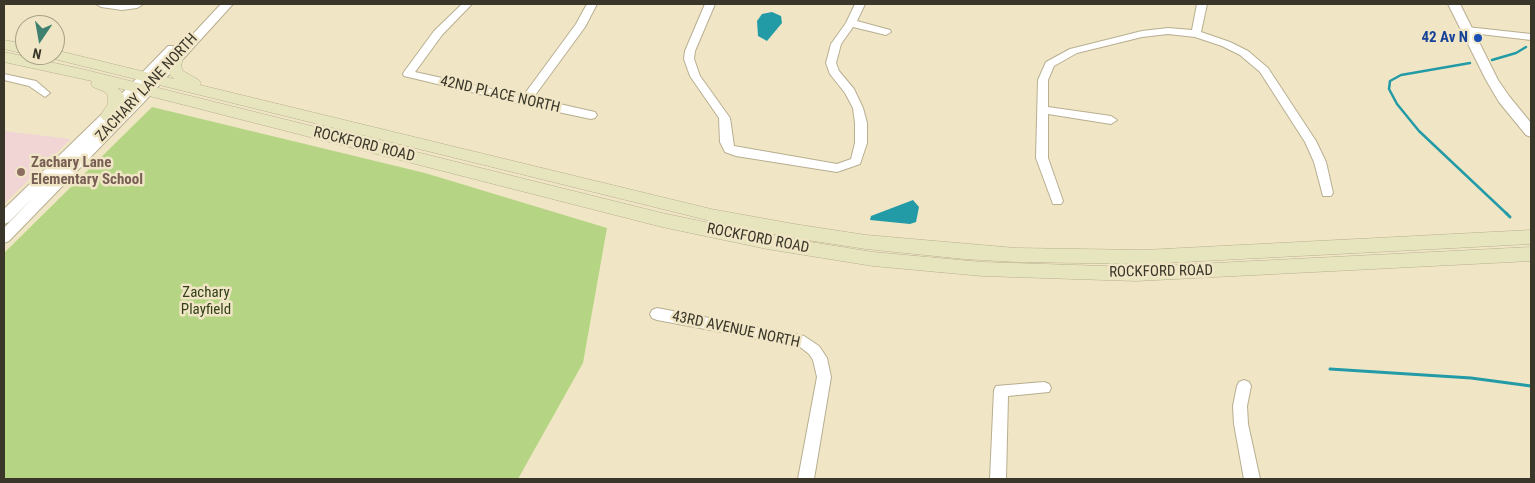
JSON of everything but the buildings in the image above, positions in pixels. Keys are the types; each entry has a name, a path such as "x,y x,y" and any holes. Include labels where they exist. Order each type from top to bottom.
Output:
{"main road":[{"path":"176,58 174,70 183,79 269,100 276,109"},
{"name":"ROCKFORD ROAD","path":"65,64 146,83 693,227 799,248 920,264 1034,272 1136,274 1531,254"},
{"path":"62,65 110,88 116,95 116,104 108,116"},
{"name":"ROCKFORD ROAD","path":"146,83 276,109 711,215 828,237 921,248 1042,256 1144,257 1531,237"}],"street":[{"path":"101,4 122,7 137,5"},
{"name":"ZACHARY LANE NORTH","path":"4,236 146,83 214,4"},
{"name":"ZACHARY LANE NORTH","path":"4,218 108,116 176,58 227,4"},
{"name":"42ND PLACE NORTH","path":"467,4 438,33 408,74 591,115"},
{"path":"525,101 577,30 592,4"},
{"path":"710,4 690,51 690,59 695,76 724,118 726,142 729,149 736,152 837,168 856,161 861,143 861,123 858,108 850,92 834,72 831,63 836,44 851,23 860,4"},
{"path":"1196,34 1202,4"},
{"path":"1454,4 1492,80 1504,99 1531,132"},
{"path":"851,23 886,32"},
{"path":"1467,30 1531,37"},
{"path":"1057,201 1042,158 1045,75 1050,64 1074,51 1155,32 1175,31 1196,34 1239,50 1264,70 1310,141 1320,162 1327,193"},
{"path":"4,77 32,83 45,93"},
{"path":"1044,110 1111,120"},
{"name":"43RD AVENUE NORTH","path":"657,314 791,339 804,342 814,350 820,358 824,377 806,479"},
{"path":"1244,386 1240,406 1241,424 1252,479"},
{"path":"998,479 1001,390 1044,388"}],"shaded area":[{"name":"Zachary Lane Elementary School","path":"4,131 71,139 4,204"}],"green space":[{"name":"Zachary Playfield","path":"152,107 425,173 607,228 583,363 518,479 4,479 4,253"}],"water":[{"path":"772,12 781,16 782,23 767,41 758,36 757,21 762,14"},
{"path":"913,200 919,207 916,222 910,224 870,220 871,216"}],"waterway":[{"path":"1492,60 1516,53 1526,47"},
{"path":"1470,63 1401,75 1390,81 1389,89 1397,104 1419,131 1507,214"},
{"path":"1507,214 1510,217"},
{"path":"1330,369 1471,378 1531,386"}],"place":[{"name":"42 Av N","path":"1478,38"},
{"name":"Zachary Lane Elementary School","path":"21,172"}]}
